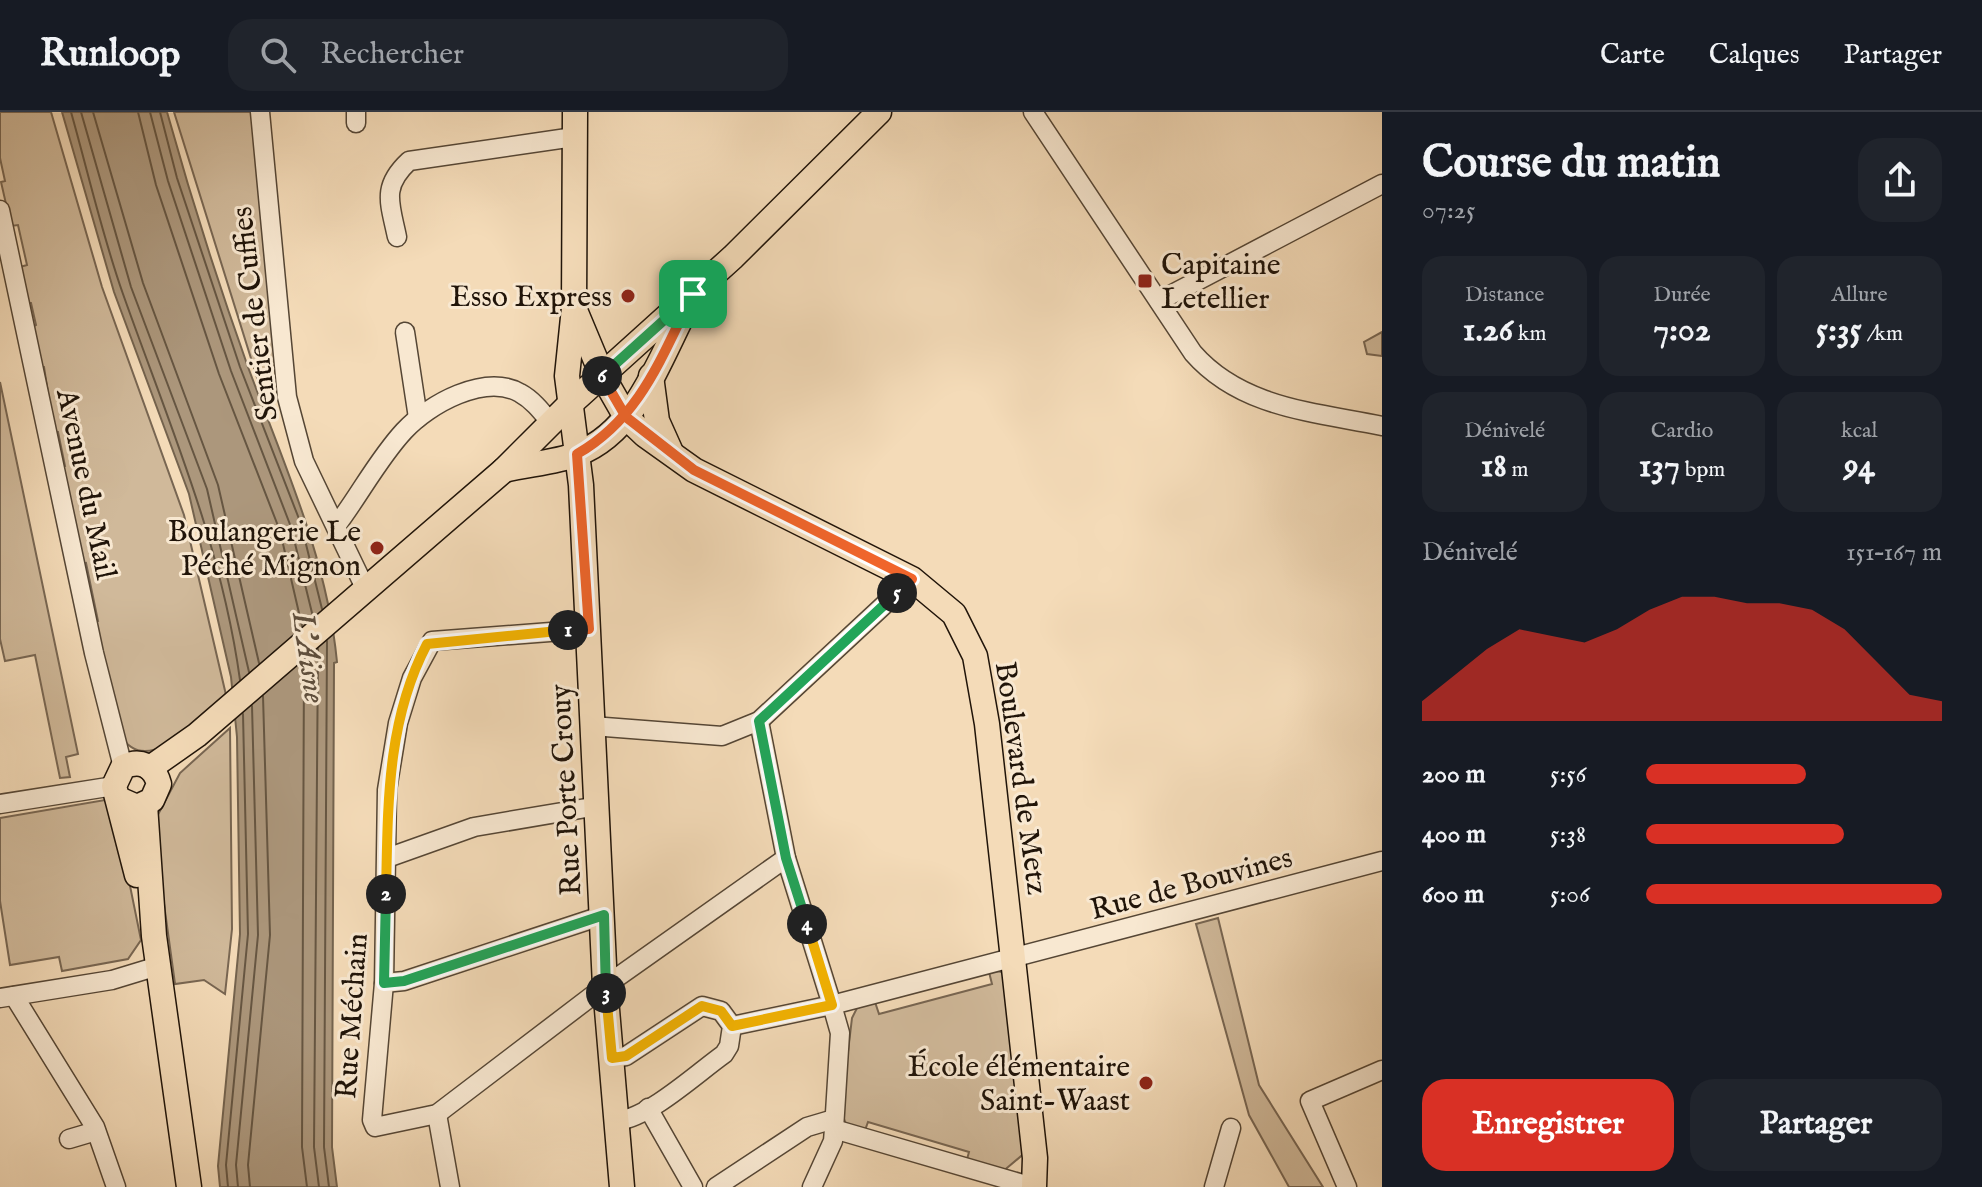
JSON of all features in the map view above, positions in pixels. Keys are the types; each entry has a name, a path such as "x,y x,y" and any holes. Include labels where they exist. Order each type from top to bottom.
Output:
{"main road":[{"name":"Rue Porte Crouy","path":"575,112 574,308 567,368 569,405 581,485 605,986 622,1187"},
{"path":"154,776 197,735 504,470 569,405 693,294 879,112"},
{"path":"504,470 577,454 603,439 626,417 693,294"},
{"path":"574,308 602,375 626,417"},
{"path":"589,344 629,351"},
{"path":"651,376 657,421 670,450"},
{"name":"Boulevard de Metz","path":"626,417 645,435 694,470 912,579 954,614 975,656 1014,958 1035,1158 1033,1187"},
{"path":"142,763 154,776 157,793 145,805 128,805 119,785 142,763"},
{"path":"119,785 154,936"},
{"path":"145,805 154,936 185,1187"}],"street":[{"name":"Sentier de Cuffies","path":"260,112 287,397 304,461 336,526 362,593"},
{"path":"1033,112 1210,373 1261,400 1382,426"},
{"path":"397,237 388,192 396,173 409,161 574,137"},
{"path":"1159,301 1382,184"},
{"name":"Avenue du Mail","path":"0,210 119,785"},
{"path":"405,332 418,418"},
{"path":"336,526 404,431 418,418 463,392 503,388 531,400 551,423"},
{"path":"592,726 722,736 759,721 912,579"},
{"name":"Rue Méchain","path":"437,1114 375,1127 372,1120 384,983 387,790 398,723 412,678 427,644 589,629"},
{"path":"759,721 786,858 840,1033 833,1141 812,1187"},
{"path":"0,804 119,785"},
{"path":"387,858 474,827 598,806"},
{"path":"450,1187 437,1114 605,986 786,858"},
{"name":"Rue de Bouvines","path":"732,1026 832,1005 1382,861"},
{"path":"384,983 404,981 604,915"},
{"path":"116,1187 96,1131 7,997 112,980 158,966"},
{"path":"612,1058 626,1056 702,1006 721,1011 732,1026 724,1054 648,1108 630,1119 618,1121"},
{"path":"1347,1187 1310,1101 1382,1070"},
{"path":"648,1108 693,1187"},
{"path":"716,1187 807,1127 834,1124 1033,1187"},
{"path":"1214,1187 1231,1128"},
{"path":"69,1139 96,1131"}],"shaded area":[{"path":"0,112 51,112 102,287 184,515 226,695 189,729 159,748 145,751 132,748 121,736 94,622 98,621 86,563 82,564 61,467 65,466 58,432 54,432 44,367 40,367 32,327 36,325 31,303 27,303 20,267 27,265 18,225 11,226 1,182 5,181 0,158"},
{"path":"174,112 254,112 279,364 259,384"},
{"path":"1382,332 1382,356 1367,354 1364,342"},
{"path":"0,382 78,754 66,757 70,777 60,778 35,655 5,661 0,639"},
{"path":"230,728 232,929 225,994 204,980 175,984 153,824 180,773"},
{"path":"105,800 114,807 141,940 128,959 62,971 59,957 10,965 0,901 0,818"},
{"path":"1218,918 1259,1085 1323,1187 1289,1187 1249,1115 1196,924"},
{"path":"989,972 1005,973 1033,1146 1001,1173 966,1163 969,1152 868,1122 864,1133 846,1124 841,1111 852,1018 857,1008 875,1002 879,1014 992,984"}],"water":[{"name":"L'Aisne","path":"62,112 167,112 216,272 302,512 324,586 337,662 334,663 332,1147 337,1187 220,1187 218,1166 240,934 237,737 231,677 189,494 114,292"}],"place":[{"name":"Capitaine Letellier","path":"1145,281"},
{"name":"Esso Express","path":"628,296"},
{"name":"Boulangerie Le Péché Mignon","path":"377,548"},
{"name":"École élémentaire Saint-Waast","path":"1146,1083"}],"route":[{"path":"693,294 602,375 626,417 645,435 694,470 912,579 759,721 786,858 832,1005 732,1026 721,1011 702,1006 692,1009 626,1056 612,1058 605,986 604,915 404,981 384,983 387,790 398,723 427,644 432,641 589,629 577,454 603,439 626,417 637,403 693,294"}]}
